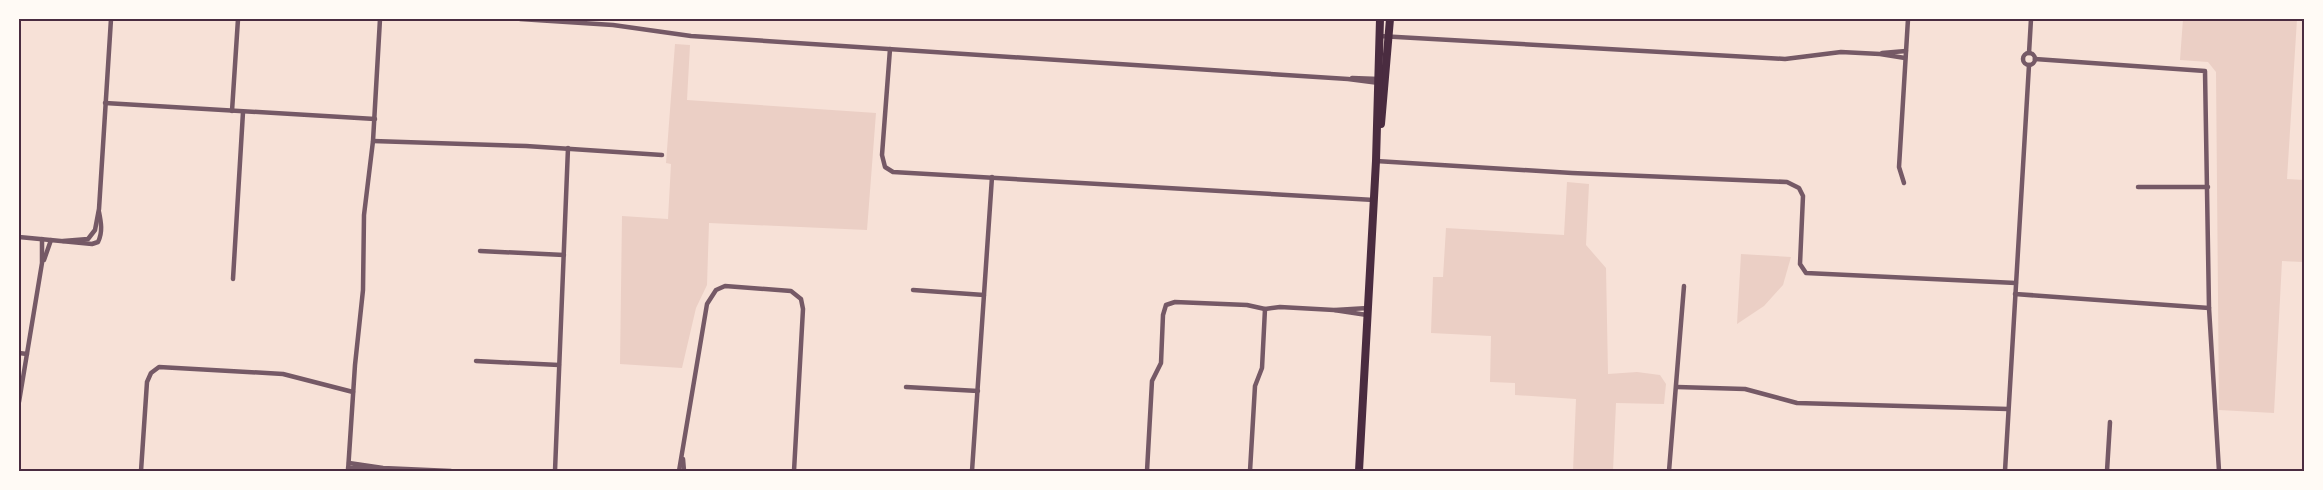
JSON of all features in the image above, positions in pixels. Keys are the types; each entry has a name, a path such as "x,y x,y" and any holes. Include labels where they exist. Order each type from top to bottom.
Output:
{"main road":[{"path":"1359,471 1376,161 1380,19"},
{"path":"1376,161 1386,82 1390,19"}],"street":[{"path":"63,241 91,237 95,230 111,19"},
{"path":"232,111 238,19"},
{"path":"380,19 375,118 364,215 363,290 348,468 451,471"},
{"path":"520,19 612,25 681,35 1386,82"},
{"path":"1904,183 1899,167 1908,19"},
{"path":"2029,53 2031,19"},
{"path":"1380,36 1785,59 1841,52 1880,54 1905,58"},
{"path":"890,49 882,155 886,167 890,170 1374,200"},
{"path":"1880,54 1906,51"},
{"path":"2029,53 2034,55 2035,59"},
{"path":"2029,53 2023,59 2024,64 2029,65"},
{"path":"2029,65 2033,64 2035,59"},
{"path":"2035,59 2206,71 2209,308 2219,471"},
{"path":"2005,471 2029,65"},
{"path":"105,103 375,118"},
{"path":"233,279 244,112"},
{"path":"373,141 568,148 662,155"},
{"path":"554,471 568,148"},
{"path":"1376,161 1572,173 1787,182 1799,188 1803,196 1800,264 1806,273 2016,283"},
{"path":"972,471 992,177"},
{"path":"2138,187 2208,186"},
{"path":"19,237 87,245 98,242 102,224 98,209"},
{"path":"19,402 42,263 42,239"},
{"path":"42,263 51,240"},
{"path":"480,252 564,255"},
{"path":"679,471 707,304 716,290 725,286 792,292 801,299 803,309 794,471"},
{"path":"1669,471 1684,286"},
{"path":"913,290 984,295"},
{"path":"2015,294 2209,308"},
{"path":"1147,471 1152,381 1161,363 1163,315 1166,305 1175,302 1247,306 1265,309 1280,307 1368,311"},
{"path":"1250,471 1255,386 1262,368 1265,309"},
{"path":"19,354 27,354"},
{"path":"476,361 559,365"},
{"path":"141,471 147,382 151,373 159,367 283,374 353,392"},
{"path":"906,387 978,392"},
{"path":"1676,387 1745,389 1797,403 2008,409"},
{"path":"2107,471 2110,422"},
{"path":"683,453 684,471"}],"shaded area":[{"path":"2183,19 2297,19 2287,179 2304,180 2304,262 2282,261 2274,413 2219,410 2216,72 2208,62 2180,60"},
{"path":"675,44 690,45 687,100 876,113 867,230 709,223 707,285 696,308 682,368 620,364 622,216 668,219 671,164 666,163"},
{"path":"1567,182 1589,184 1586,245 1606,268 1608,374 1637,372 1660,375 1666,384 1664,404 1616,403 1613,471 1573,471 1576,399 1515,395 1515,383 1490,382 1491,336 1431,333 1433,277 1443,277 1446,228 1564,235"},
{"path":"1741,254 1791,257 1783,285 1764,306 1737,324"}]}
